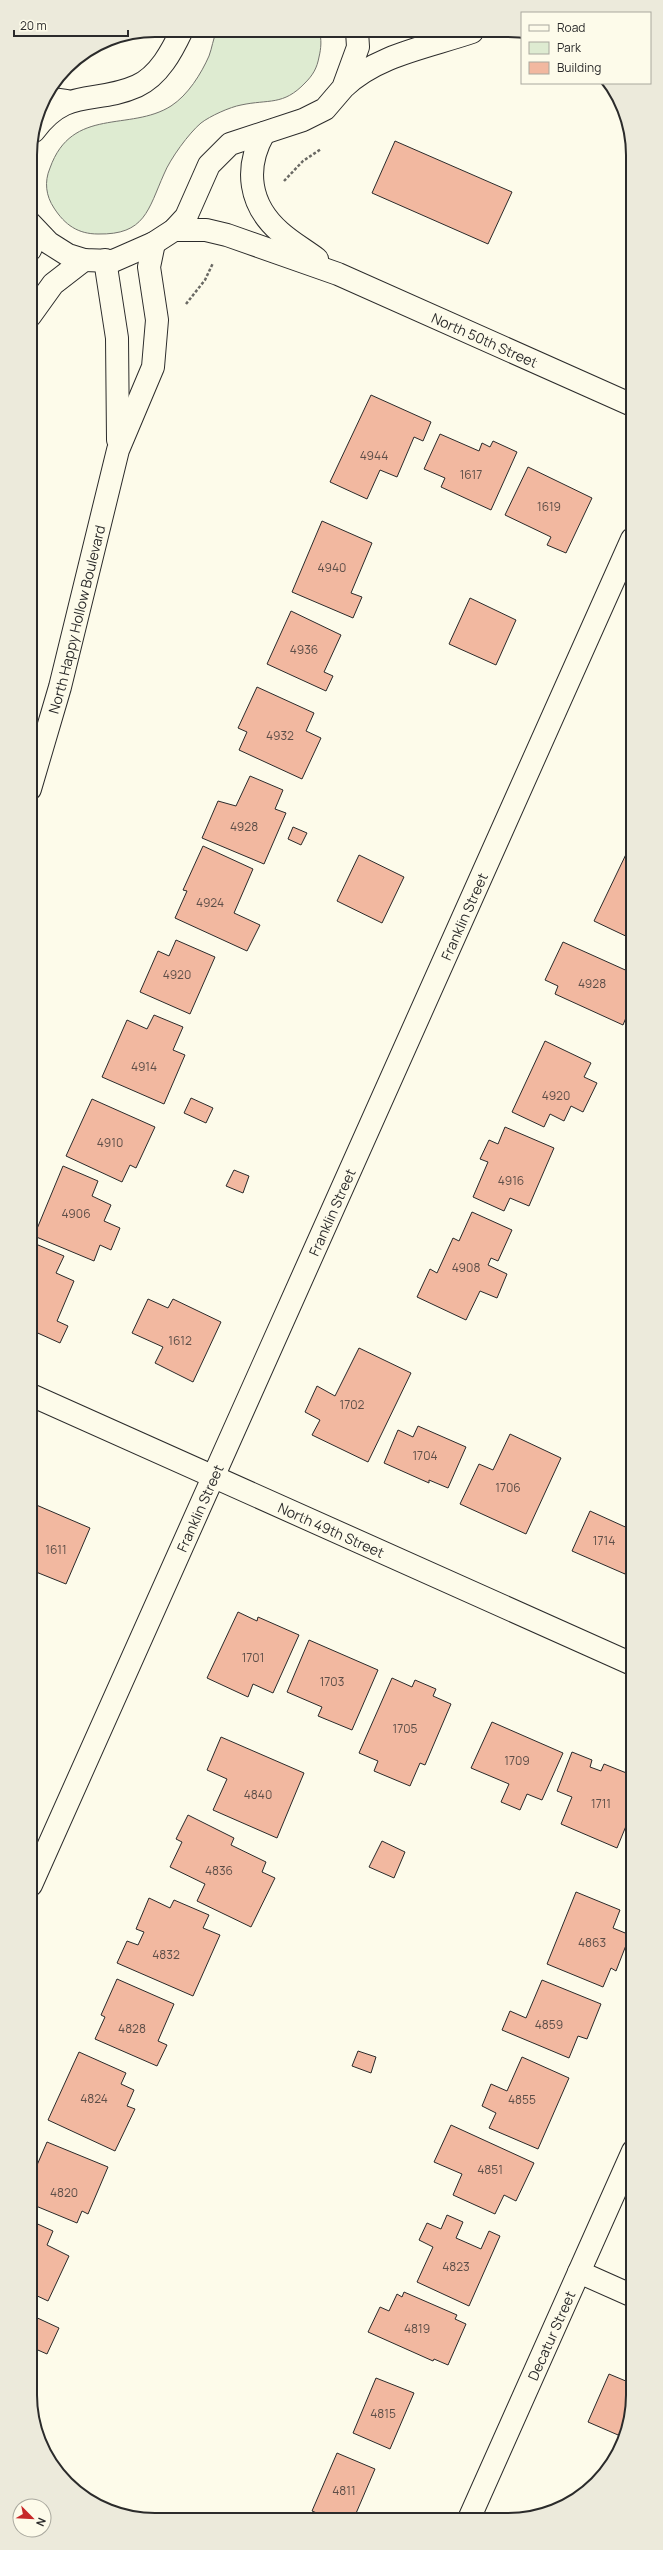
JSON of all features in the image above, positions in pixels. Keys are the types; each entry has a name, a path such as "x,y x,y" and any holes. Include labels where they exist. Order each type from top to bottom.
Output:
{"street":[{"path":"42,120 56,100 122,92 138,86 158,71 174,48 179,37"},
{"path":"343,88 358,47 357,37"},
{"path":"37,237 68,255 95,260 113,261 130,255 154,243 174,230 186,217 209,165 230,144 303,120 325,109 356,75 376,64 457,37"},
{"name":"North 50th Street","path":"264,133 254,149 251,166 252,183 257,202 279,232 338,274"},
{"name":"North 50th Street","path":"174,230 206,230 227,235 338,274 626,402"},
{"name":"North Happy Hollow Boulevard","path":"37,765 60,687 118,450 153,367 157,320 149,267 154,243"},
{"path":"37,306 53,284 95,260"},
{"name":"North Happy Hollow Boulevard","path":"95,260 117,338 118,450"},
{"name":"Franklin Street","path":"37,1872 626,552"},
{"name":"North 49th Street","path":"37,1398 626,1661"},
{"name":"Decatur Street","path":"472,2513 626,2167"},
{"path":"579,2272 626,2293"}],"path":[{"path":"257,202 278,188 303,161 326,145"},
{"path":"179,309 191,300 205,280 227,235"}],"green space":[{"path":"214,37 321,37 320,54 317,65 308,80 297,90 290,95 275,100 236,106 226,110 205,120 191,133 175,154 167,168 154,199 143,218 135,225 126,230 114,233 91,234 78,230 67,224 54,208 49,199 47,189 48,173 60,149 72,136 87,128 155,114 171,106 183,96 193,84 209,56"}],"building":[{"path":"395,141 512,192 488,244 372,193"},
{"path":"371,395 431,422 423,441 414,437 397,477 380,470 367,499 330,482"},
{"path":"440,434 479,451 482,443 490,447 493,441 517,452 491,510 441,487 445,478 424,469"},
{"path":"528,467 592,498 566,553 547,545 551,537 505,515"},
{"path":"322,521 372,543 351,593 362,597 353,618 292,592"},
{"path":"470,598 516,620 496,665 449,644"},
{"path":"291,611 341,635 324,672 333,676 326,691 267,664"},
{"path":"257,687 314,713 306,731 321,738 302,779 239,750 247,732 238,728"},
{"path":"250,776 283,790 275,809 286,813 264,864 202,838 218,801 236,806"},
{"path":"293,827 307,833 301,845 288,839"},
{"path":"203,846 253,869 234,913 260,925 247,951 175,918 187,891 183,890"},
{"path":"626,854 626,936 594,921"},
{"path":"359,855 404,877 382,923 337,901"},
{"path":"176,940 215,957 190,1014 140,992 158,951 169,956"},
{"path":"563,942 626,970 626,1018 623,1025 555,994 558,986 545,980"},
{"path":"154,1015 183,1027 173,1050 185,1055 164,1104 102,1077 127,1020 147,1029"},
{"path":"545,1041 591,1063 584,1077 597,1083 583,1112 571,1106 564,1121 550,1114 544,1127 512,1112"},
{"path":"191,1098 213,1108 206,1123 184,1113"},
{"path":"92,1099 155,1127 136,1168 130,1165 122,1182 66,1156"},
{"path":"505,1127 554,1148 529,1206 510,1198 504,1211 473,1197 488,1162 480,1159 489,1140 498,1144"},
{"path":"63,1166 98,1181 92,1196 111,1205 104,1221 120,1228 111,1250 100,1245 94,1261 37,1237 37,1229"},
{"path":"234,1170 249,1176 243,1193 226,1186"},
{"path":"472,1212 512,1230 498,1261 491,1258 488,1265 507,1274 497,1298 480,1291 466,1320 417,1297 430,1269 437,1273 453,1238 459,1241"},
{"path":"37,1245 64,1256 56,1273 74,1281 57,1321 68,1326 60,1343 37,1333"},
{"path":"148,1299 168,1308 173,1299 221,1322 193,1382 155,1363 163,1347 132,1333"},
{"path":"359,1348 411,1373 368,1462 312,1435 320,1420 305,1412 317,1386 335,1396"},
{"path":"418,1426 466,1447 448,1488 429,1480 429,1483 384,1463 398,1430 413,1437"},
{"path":"510,1434 561,1458 526,1534 460,1504 479,1464 493,1470"},
{"path":"37,1505 90,1528 66,1584 37,1572"},
{"path":"590,1511 626,1527 625,1574 572,1551"},
{"path":"238,1612 257,1621 258,1617 299,1635 273,1693 253,1684 248,1697 207,1678"},
{"path":"309,1640 378,1670 352,1730 318,1716 322,1707 287,1692"},
{"path":"392,1678 412,1687 415,1680 436,1689 433,1696 451,1704 425,1765 420,1763 410,1786 374,1771 378,1761 359,1753"},
{"path":"492,1722 563,1753 542,1800 527,1794 520,1810 501,1802 509,1784 471,1768"},
{"path":"221,1737 304,1773 277,1838 213,1810 227,1779 207,1770"},
{"path":"572,1752 592,1760 590,1767 601,1771 604,1764 626,1773 626,1826 617,1848 561,1824 572,1797 557,1791"},
{"path":"188,1815 234,1838 231,1845 266,1862 262,1872 275,1878 251,1927 197,1901 205,1884 170,1867 182,1842 176,1839"},
{"path":"382,1841 405,1852 394,1878 369,1867"},
{"path":"576,1892 620,1910 613,1928 626,1933 626,1945 616,1971 611,1968 603,1987 547,1964"},
{"path":"149,1898 170,1908 174,1900 209,1915 203,1928 220,1935 193,1996 117,1963 127,1941 138,1945 144,1932 136,1929"},
{"path":"117,1979 174,2004 158,2041 167,2045 157,2066 95,2039 105,2017 101,2015"},
{"path":"542,1980 601,2004 587,2039 578,2036 569,2058 502,2030 510,2011 526,2018"},
{"path":"358,2051 376,2057 371,2073 352,2066"},
{"path":"79,2052 126,2073 121,2084 134,2090 127,2106 135,2109 115,2151 48,2120"},
{"path":"522,2057 569,2078 538,2149 489,2128 496,2113 482,2106 491,2084 507,2091"},
{"path":"451,2125 534,2163 516,2201 504,2195 495,2214 453,2195 462,2174 434,2162"},
{"path":"47,2142 108,2167 88,2214 82,2211 77,2223 37,2206 37,2165"},
{"path":"447,2215 463,2222 456,2238 481,2249 489,2231 500,2236 469,2306 417,2282 433,2247 419,2240 427,2223 441,2229"},
{"path":"37,2224 53,2231 47,2245 69,2256 48,2301 37,2296"},
{"path":"404,2292 457,2315 455,2319 466,2324 448,2365 434,2359 433,2361 368,2332 380,2307 389,2311 397,2294 402,2297"},
{"path":"37,2318 59,2328 47,2354 37,2350"},
{"path":"609,2374 626,2381 626,2403 624,2418 619,2435 588,2422"},
{"path":"376,2378 414,2393 390,2449 353,2433"},
{"path":"337,2453 375,2469 356,2513 317,2513 312,2511"}]}
